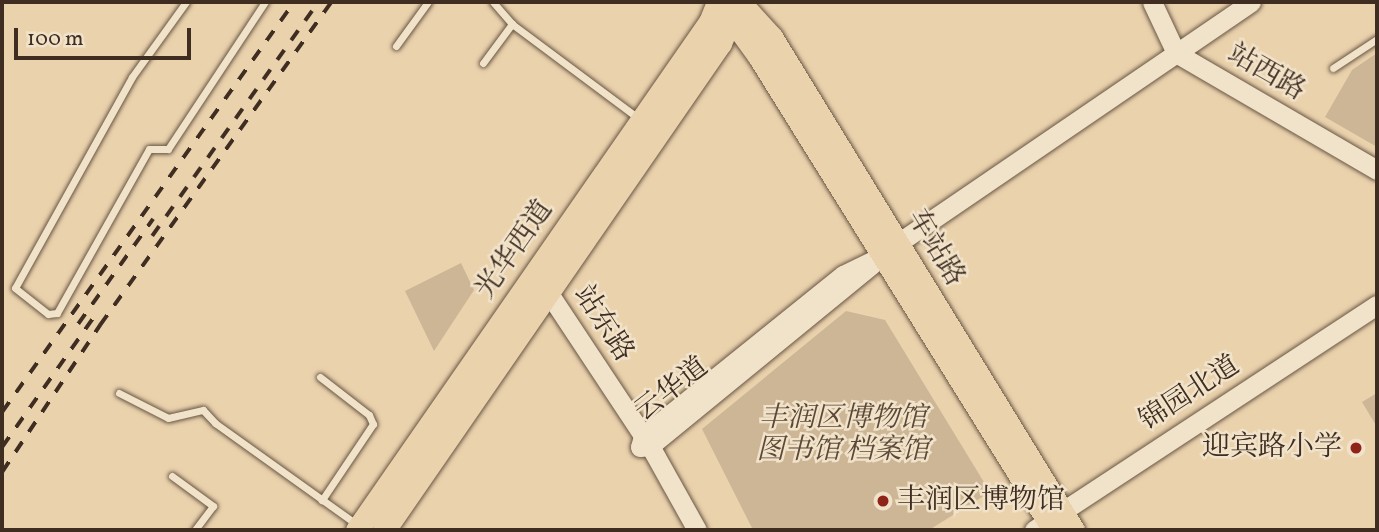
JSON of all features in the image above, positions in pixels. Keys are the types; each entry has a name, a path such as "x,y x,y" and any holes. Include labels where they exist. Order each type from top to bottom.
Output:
{"main road":[{"name":"光华西道","path":"358,528 710,22 729,6"},
{"name":"光华西道","path":"384,530 541,303 729,6"},
{"name":"车站路","path":"729,6 771,37 890,250 1054,525"},
{"path":"510,310 541,303"}],"street":[{"path":"1152,2 1176,53"},
{"name":"云华道","path":"644,443 890,250 1251,2"},
{"name":"站西路","path":"1176,53 1377,170"},
{"name":"站东路","path":"541,303 644,443 697,530"},
{"name":"锦园北道","path":"1054,525 1377,304"},
{"name":"站东路","path":"644,443 686,530"}],"lane":[{"path":"186,2 132,77 15,288 48,314 57,313 149,149 168,149 265,2"},
{"path":"396,46 428,2"},
{"path":"493,2 512,24 642,120"},
{"path":"483,63 512,24"},
{"path":"1334,68 1377,39"},
{"path":"320,377 369,415 373,424 323,500"},
{"path":"119,393 168,418 204,410 215,423 358,528"},
{"path":"172,476 213,506 195,530"}],"green space":[{"path":"1377,53 1377,147 1325,117 1352,70"},
{"path":"461,263 474,290 434,351 405,291"},
{"name":"丰润区博物馆 图书馆 档案馆","path":"846,311 885,320 990,492 929,530 753,530 702,429"},
{"path":"1377,393 1377,427 1362,402"}],"railway":[{"path":"2,412 294,2"},
{"path":"152,236 318,2"},
{"path":"2,472 100,325 331,2"},
{"path":"78,324 153,219"},
{"path":"2,447 93,318"}],"place":[{"name":"迎宾路小学","path":"1356,448"},
{"name":"丰润区博物馆","path":"883,501"}]}
